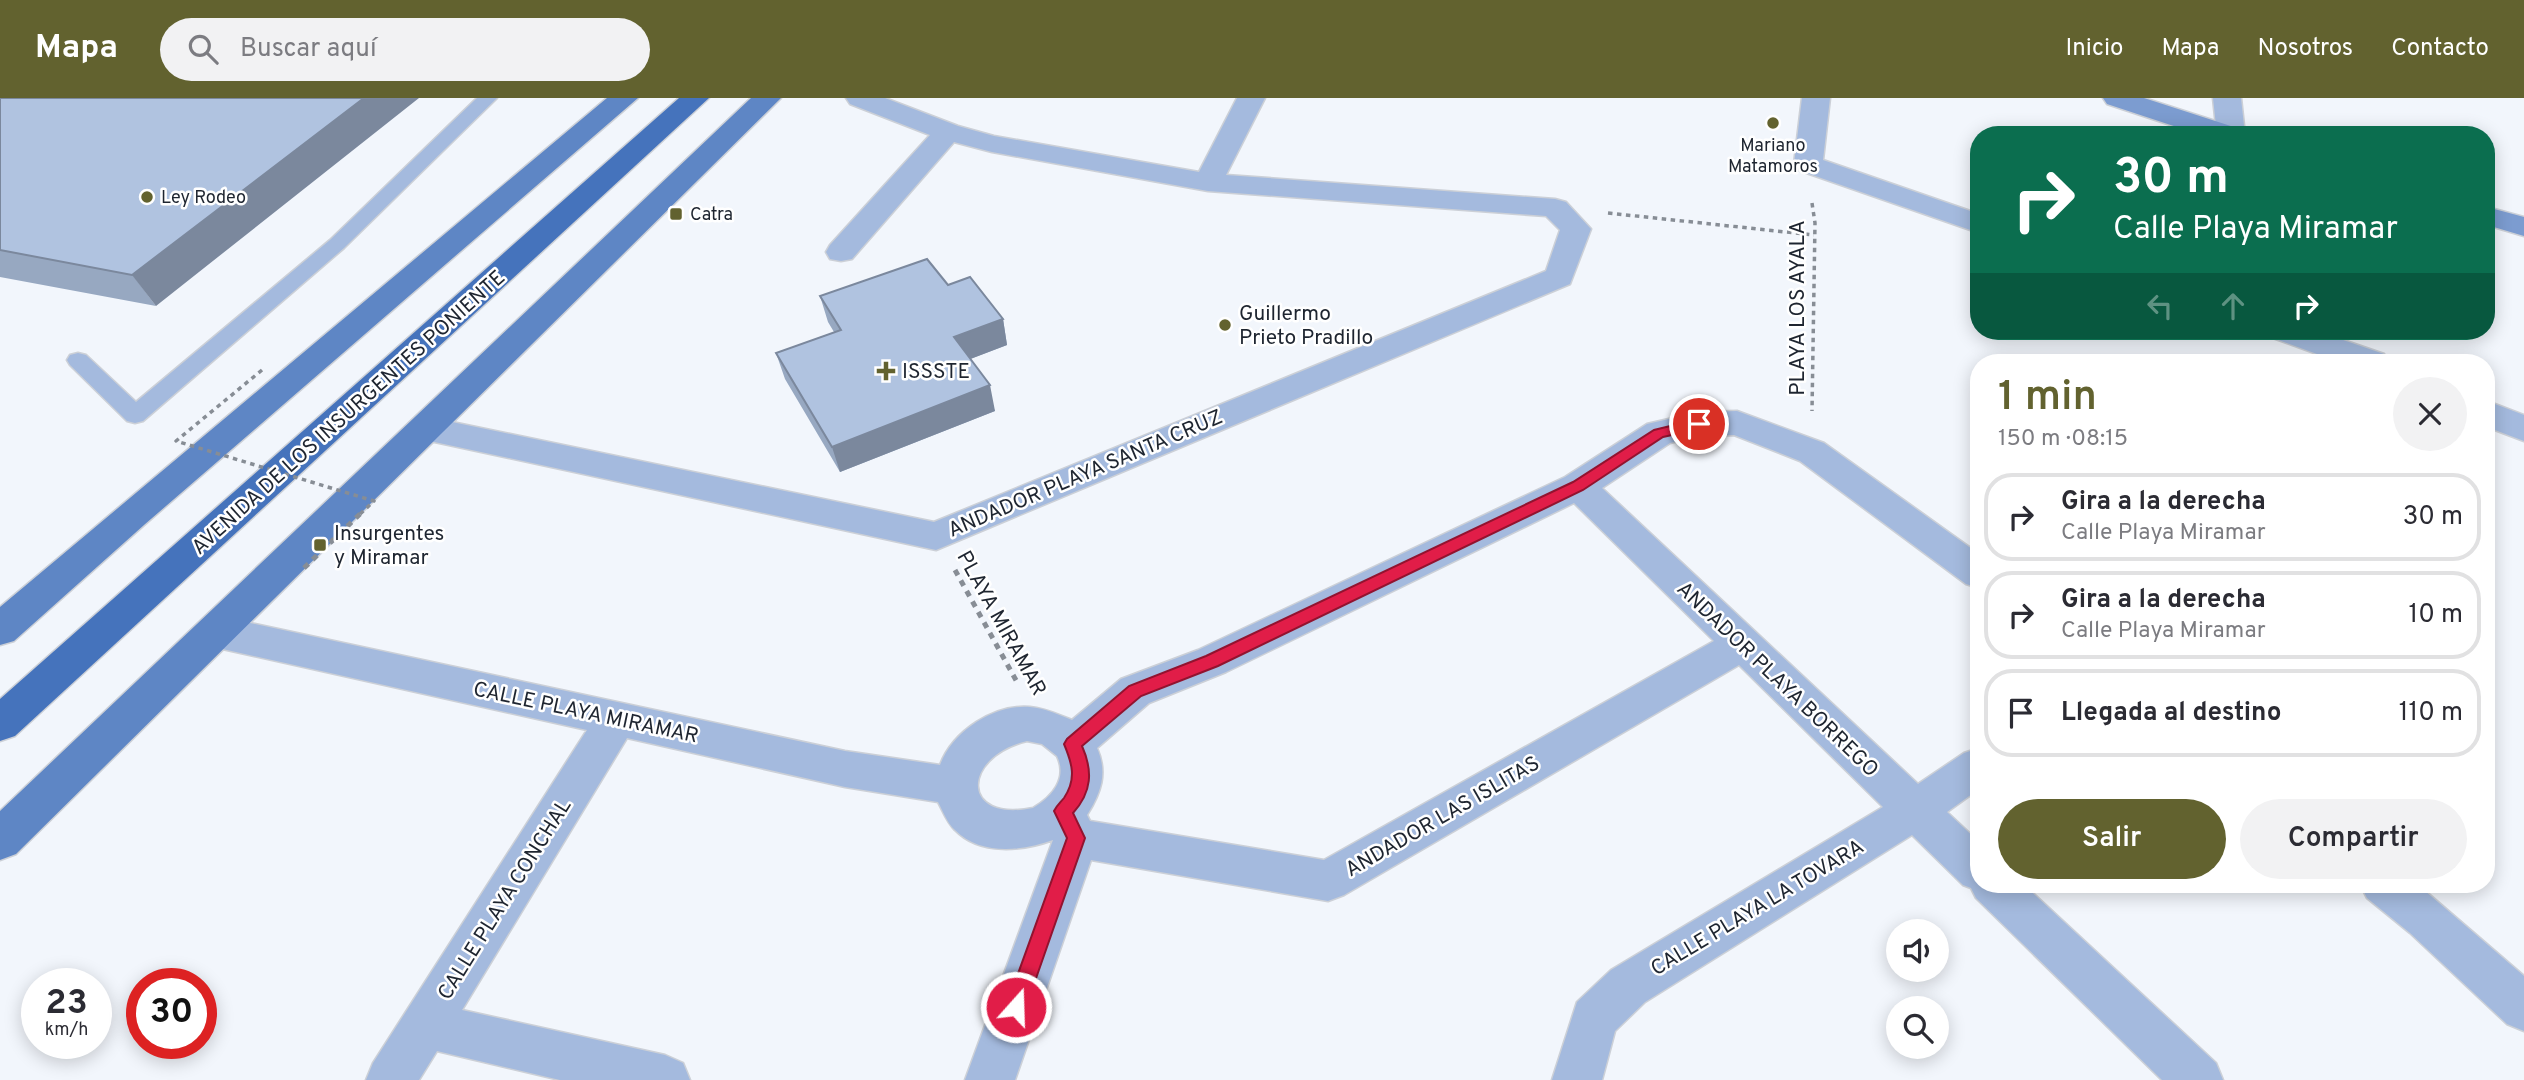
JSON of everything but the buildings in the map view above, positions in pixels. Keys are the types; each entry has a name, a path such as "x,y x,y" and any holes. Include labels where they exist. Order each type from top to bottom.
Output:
{"highway":[{"name":"AVENIDA DE LOS INSURGENTES PONIENTE","path":"0,724 695,98"}],"main road":[{"path":"0,630 131,515 625,98"},
{"path":"0,840 218,632 286,561 428,429 767,98"}],"street":[{"path":"860,98 947,132 992,144 1208,182 1555,208"},
{"path":"1208,182 1251,98"},
{"path":"1816,98 1808,164 1970,221"},
{"path":"2118,98 2204,126"},
{"path":"2227,98 2230,126"},
{"path":"841,252 947,132"},
{"name":"ANDADOR PLAYA SANTA CRUZ","path":"428,429 936,536 1559,276 1576,229 1555,208"},
{"path":"2495,218 2524,227"},
{"path":"2310,340 2350,354"},
{"path":"2495,416 2524,429"},
{"path":"1057,735 1135,691 1212,661 1578,486 1659,433 1699,424 1737,423 1812,452 1970,566"},
{"name":"ANDADOR PLAYA BORREGO","path":"1578,486 1970,862"},
{"name":"CALLE PLAYA MIRAMAR","path":"218,632 845,769 956,786"},
{"name":"ANDADOR LAS ISLITAS","path":"1069,825 1328,881 1742,644"},
{"name":"CALLE PLAYA CONCHAL","path":"391,1080 617,718"},
{"path":"990,1080 1069,825 1072,801 1082,777 1082,766 1057,735 1014,725 988,733 967,751 957,774 956,786 964,808 983,824 1010,831 1038,826 1069,825"},
{"name":"CALLE PLAYA LA TOVARA","path":"1577,1080 1594,1017 1629,986 1915,810 1970,772"},
{"path":"2001,893 2198,1080"},
{"path":"2394,893 2426,918 2524,1008"},
{"path":"425,1025 666,1080"}],"lane":[{"path":"78,360 135,415 337,244 488,98"}],"path":[{"name":"PLAYA LOS AYALA","path":"1808,164 1814,235 1812,452"},
{"path":"1555,208 1814,235"},
{"path":"262,370 176,441 374,501 304,568"},
{"name":"PLAYA MIRAMAR","path":"936,536 1057,735"}],"place":[{"name":"Mariano Matamoros","path":"1773,123"},
{"name":"Ley Rodeo","path":"147,197"},
{"name":"Catra","path":"676,214"},
{"name":"Guillermo Prieto Pradillo","path":"1225,325"},
{"name":"ISSSTE","path":"886,371"},
{"name":"Insurgentes y Miramar","path":"320,545"}],"route":[{"path":"1016,1007 1076,838 1063,811 1072,801 1082,777 1082,766 1073,744 1135,691 1212,661 1578,486 1659,433 1699,424"}]}
